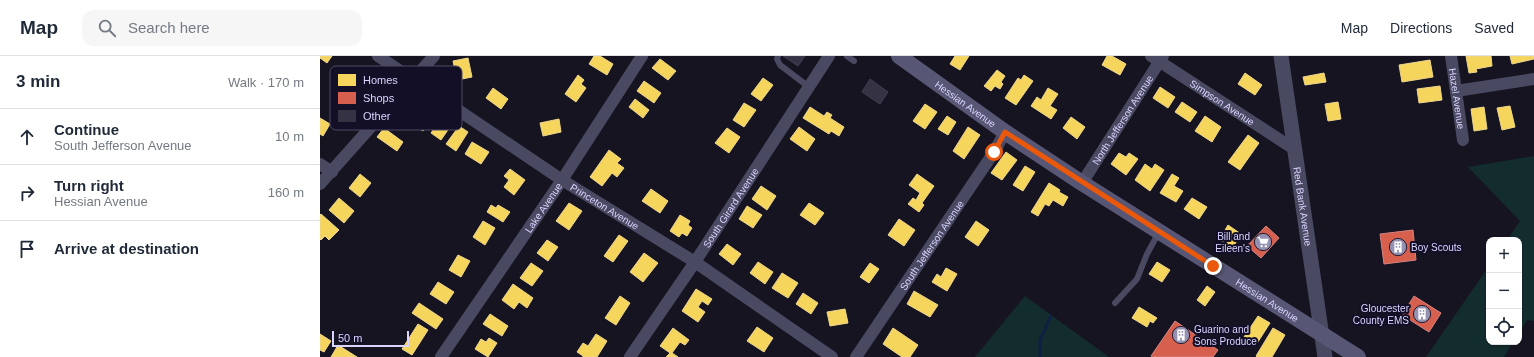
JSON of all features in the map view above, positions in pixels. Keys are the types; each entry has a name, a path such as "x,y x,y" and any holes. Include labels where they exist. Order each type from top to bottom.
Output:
{"main road":[{"name":"Hessian Avenue","path":"899,56 1005,132 1082,183 1358,357"}],"street":[{"name":"Princeton Avenue","path":"378,56 393,66"},
{"path":"425,66 434,56"},
{"name":"Lake Avenue","path":"441,357 562,180 642,56"},
{"name":"South Girard Avenue","path":"630,357 695,262 829,56"},
{"name":"Red Bank Avenue","path":"1281,56 1325,357"},
{"name":"Hazel Avenue","path":"1451,56 1463,140"},
{"name":"Simpson Avenue","path":"1158,58 1294,149"},
{"name":"North Jefferson Avenue","path":"1082,183 1158,58"},
{"path":"1456,91 1534,79"},
{"name":"Princeton Avenue","path":"462,113 562,180 695,262 832,357"},
{"path":"320,184 369,130"},
{"name":"South Jefferson Avenue","path":"856,357 1005,132"},
{"path":"320,164 332,172"}],"lane":[{"path":"778,56 777,59 780,65 809,87"},
{"path":"847,56 854,61"},
{"path":"1115,303 1137,279 1147,254 1159,232"}],"green space":[{"path":"1534,156 1534,321 1527,320 1522,328 1522,237 1509,237 1520,221 1468,167"},
{"path":"1486,270 1486,345 1511,345 1504,357 1426,357"},
{"path":"1025,296 1109,357 975,357"}],"building: Homes":[{"path":"320,56 332,56 327,63 320,58"},
{"path":"594,56 600,56 613,64 607,75 589,64"},
{"path":"955,56 969,56 960,70 950,64"},
{"path":"1107,56 1112,56 1126,64 1120,75 1102,65"},
{"path":"1466,56 1491,56 1492,66 1476,69 1477,72 1469,73"},
{"path":"1510,56 1534,56 1534,59 1512,64"},
{"path":"468,58 472,77 462,79 462,66 454,66 453,61"},
{"path":"660,59 676,71 668,80 652,68"},
{"path":"1430,60 1433,77 1402,82 1399,65"},
{"path":"997,70 1005,76 1001,82 1003,84 1000,89 995,86 991,91 984,86"},
{"path":"1245,73 1262,85 1255,95 1238,84"},
{"path":"1324,73 1326,82 1305,85 1303,77"},
{"path":"578,75 584,80 581,84 586,88 576,102 565,94"},
{"path":"1024,75 1033,81 1016,105 1005,98 1018,78 1021,80"},
{"path":"763,78 773,85 761,101 751,94"},
{"path":"644,81 661,93 654,103 637,91"},
{"path":"1440,86 1442,100 1419,103 1417,89"},
{"path":"1160,87 1175,97 1168,108 1153,98"},
{"path":"493,88 508,99 501,109 486,98"},
{"path":"1048,88 1058,94 1050,106 1057,110 1051,119 1031,106 1037,97 1041,100"},
{"path":"635,99 649,110 643,118 629,107"},
{"path":"1182,102 1197,112 1190,122 1175,112"},
{"path":"1338,102 1341,119 1328,121 1325,104"},
{"path":"744,103 756,110 744,127 733,120"},
{"path":"925,104 937,112 925,129 913,121"},
{"path":"1510,106 1515,127 1502,130 1497,108"},
{"path":"810,107 824,116 827,112 832,115 830,118 844,127 839,136 831,131 829,134 803,118"},
{"path":"1484,107 1487,129 1474,131 1471,109"},
{"path":"947,116 956,122 948,135 938,129"},
{"path":"1205,116 1221,127 1212,142 1195,131"},
{"path":"1071,117 1085,127 1077,139 1063,128"},
{"path":"320,118 330,124 323,136 320,134"},
{"path":"559,119 561,132 543,136 540,123"},
{"path":"799,127 815,139 807,151 790,139"},
{"path":"968,127 980,135 964,159 953,151"},
{"path":"462,128 468,132 456,151 446,144 456,130 462,130"},
{"path":"727,128 740,137 729,153 715,143"},
{"path":"382,130 387,130 403,142 397,151 377,137"},
{"path":"433,130 448,130 441,140 431,133"},
{"path":"1248,135 1259,143 1240,170 1228,162"},
{"path":"472,142 489,152 481,164 465,154"},
{"path":"609,150 621,159 617,163 624,168 617,177 612,173 602,186 590,177"},
{"path":"1006,152 1017,160 1002,180 991,173"},
{"path":"1119,153 1126,157 1129,153 1138,159 1126,175 1111,164"},
{"path":"1145,164 1152,169 1155,164 1164,170 1150,191 1135,180"},
{"path":"1025,166 1035,172 1023,191 1013,185"},
{"path":"510,169 525,180 514,195 504,187 509,180 504,176"},
{"path":"360,174 371,183 360,197 349,188"},
{"path":"917,174 934,186 922,203 924,205 919,212 908,204 913,198 916,200 920,193 909,185"},
{"path":"1172,174 1179,178 1174,186 1183,191 1176,202 1160,193"},
{"path":"1049,183 1060,190 1059,192 1068,197 1063,206 1053,200 1049,206 1045,204 1038,216 1031,212"},
{"path":"761,186 776,196 767,210 752,199"},
{"path":"651,189 668,201 660,213 642,201"},
{"path":"339,198 354,211 344,223 329,210"},
{"path":"1192,198 1207,207 1199,219 1184,209"},
{"path":"569,203 582,211 569,230 556,221"},
{"path":"809,203 824,213 815,225 800,215"},
{"path":"491,205 496,208 498,205 510,212 503,222 487,212"},
{"path":"747,206 762,215 753,228 739,219"},
{"path":"321,214 339,230 329,240 325,236 321,240 320,239"},
{"path":"680,215 690,221 688,225 692,228 687,236 682,233 679,237 670,231"},
{"path":"899,219 915,230 904,246 888,235"},
{"path":"483,221 495,228 485,245 473,237"},
{"path":"976,221 989,230 978,246 965,237"},
{"path":"1228,225 1241,234 1230,252 1217,244"},
{"path":"619,235 628,241 613,262 604,256"},
{"path":"547,240 558,247 548,261 537,253"},
{"path":"727,244 741,254 733,265 719,254"},
{"path":"644,253 658,263 643,282 630,272"},
{"path":"458,255 470,261 461,277 449,270"},
{"path":"758,262 773,272 765,284 750,273"},
{"path":"1157,262 1170,270 1162,282 1149,274"},
{"path":"531,263 543,271 532,286 520,278"},
{"path":"870,263 879,269 869,283 860,277"},
{"path":"946,268 957,274 947,291 932,282 937,274 941,277"},
{"path":"782,273 798,283 788,298 772,288"},
{"path":"438,282 454,292 446,304 430,294"},
{"path":"513,284 533,298 527,308 519,302 514,309 502,300"},
{"path":"1207,286 1215,292 1205,306 1197,300"},
{"path":"696,289 712,299 708,305 702,301 698,307 705,312 698,322 682,311"},
{"path":"914,291 938,305 930,317 907,304"},
{"path":"803,293 818,303 811,314 796,304"},
{"path":"620,296 630,303 616,325 605,318"},
{"path":"419,303 443,319 436,329 412,313"},
{"path":"1139,307 1157,318 1153,323 1150,321 1147,327 1132,318"},
{"path":"845,309 848,323 830,326 827,312"},
{"path":"490,314 508,326 502,336 483,324"},
{"path":"1258,316 1270,323 1256,345 1244,337"},
{"path":"418,324 428,330 412,355 402,349"},
{"path":"757,327 773,338 764,352 747,341"},
{"path":"673,328 689,340 685,345 680,342 672,353 678,357 666,357 670,353 660,346"},
{"path":"893,328 918,345 910,357 902,357 883,344"},
{"path":"1273,328 1285,335 1272,357 1257,357 1256,356"},
{"path":"320,334 331,341 324,352 320,350"},
{"path":"596,334 607,341 597,357 583,357 577,352 583,343 588,346"},
{"path":"489,338 497,343 488,357 475,349 481,339 486,342"},
{"path":"338,345 357,357 331,357"}],"building: Shops":[{"name":"Bill and Eileen's","path":"1266,226 1279,238 1261,258 1247,246"},
{"name":"Boy Scouts","path":"1413,230 1416,260 1384,264 1380,234"},
{"name":"Gloucester County EMS","path":"1414,296 1441,313 1429,332 1402,315"},
{"name":"Guarino and Sons Produce","path":"1175,321 1218,350 1213,357 1151,356"}],"building: Other":[{"path":"783,56 805,56 798,66"},
{"path":"870,79 888,92 880,104 862,92"}],"waterway":[{"path":"1040,357 1040,340 1051,316"}],"place":[{"name":"Bill and Eileen's","path":"1263,242"},
{"name":"Boy Scouts","path":"1398,247"},
{"name":"Gloucester County EMS","path":"1422,314"},
{"name":"Guarino and Sons Produce","path":"1181,335"}],"route":[{"path":"994,152 1005,132 1213,266"}]}
